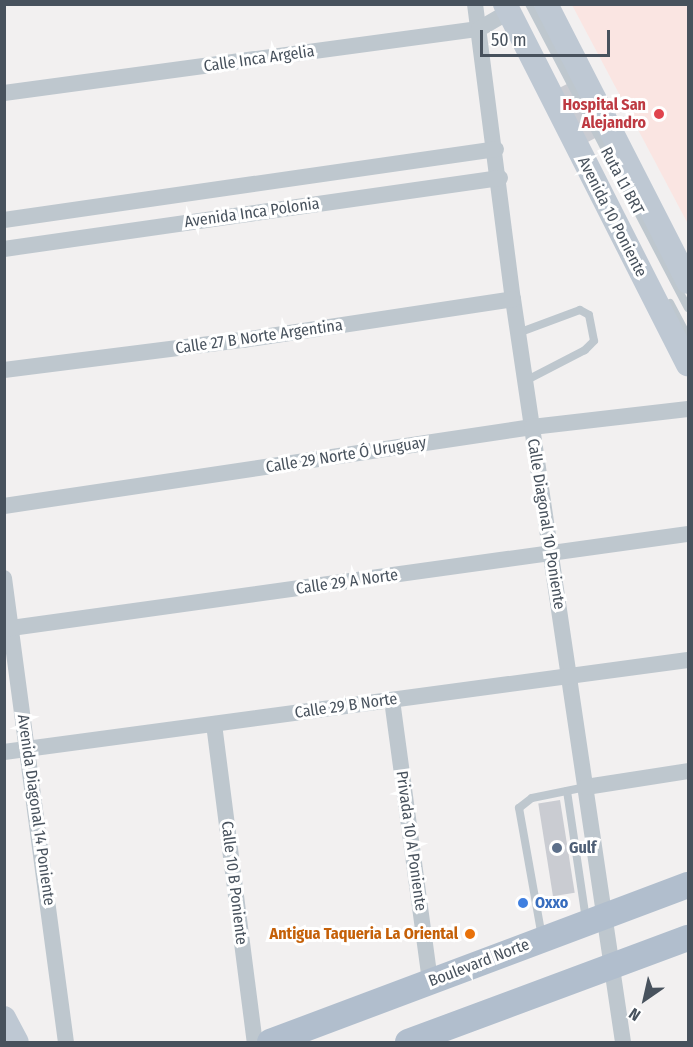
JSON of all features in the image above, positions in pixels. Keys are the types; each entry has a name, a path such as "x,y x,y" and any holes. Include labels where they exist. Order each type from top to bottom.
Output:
{"main road":[{"name":"Boulevard Norte","path":"270,1042 688,885"},
{"path":"408,1042 688,938"}],"street":[{"name":"Calle Diagonal 10 Poniente","path":"476,4 500,178 513,299 586,787 596,919 612,965 623,1042"},
{"path":"546,4 688,282"},
{"name":"Calle Inca Argelia","path":"4,93 479,29 514,6"},
{"name":"Avenida 10 Poniente","path":"514,6 688,364"},
{"name":"Avenida Inca Polonia","path":"4,220 496,150"},
{"name":"Avenida Inca Polonia","path":"4,249 500,178"},
{"name":"Calle 27 B Norte Argentina","path":"4,370 243,340 513,299"},
{"name":"Calle 29 Norte Ó Uruguay","path":"4,506 532,427 688,409"},
{"name":"Calle 29 A Norte","path":"8,628 688,534"},
{"name":"Avenida Diagonal 14 Poniente","path":"4,578 8,628 28,748 66,1042"},
{"name":"Calle 29 B Norte","path":"4,752 688,660"},
{"name":"Privada 10 A Poniente","path":"392,700 430,982"},
{"name":"Calle 10 B Poniente","path":"214,724 255,1042"},
{"path":"586,787 688,771"},
{"path":"4,1018 17,1042"}],"lane":[{"name":"Ruta L1 BRT","path":"514,6 656,277"},
{"name":"Ruta L1 BRT","path":"514,6 688,308"},
{"path":"667,297 688,337"},
{"path":"518,333 580,310 589,315 594,341 585,350 525,381"},
{"path":"542,939 519,808 532,798 586,787"},
{"path":"567,791 596,919"}],"shaded area":[{"name":"Hospital San Alejandro","path":"572,5 688,5 688,224"}],"building":[{"path":"569,83 597,137 588,142 560,88"},
{"name":"Gulf","path":"560,800 575,893 553,896 538,803"}],"place":[{"name":"Hospital San Alejandro","path":"659,114"},
{"name":"Gulf","path":"557,848"},
{"name":"Oxxo","path":"523,903"},
{"name":"Antigua Taqueria La Oriental","path":"470,934"}]}
